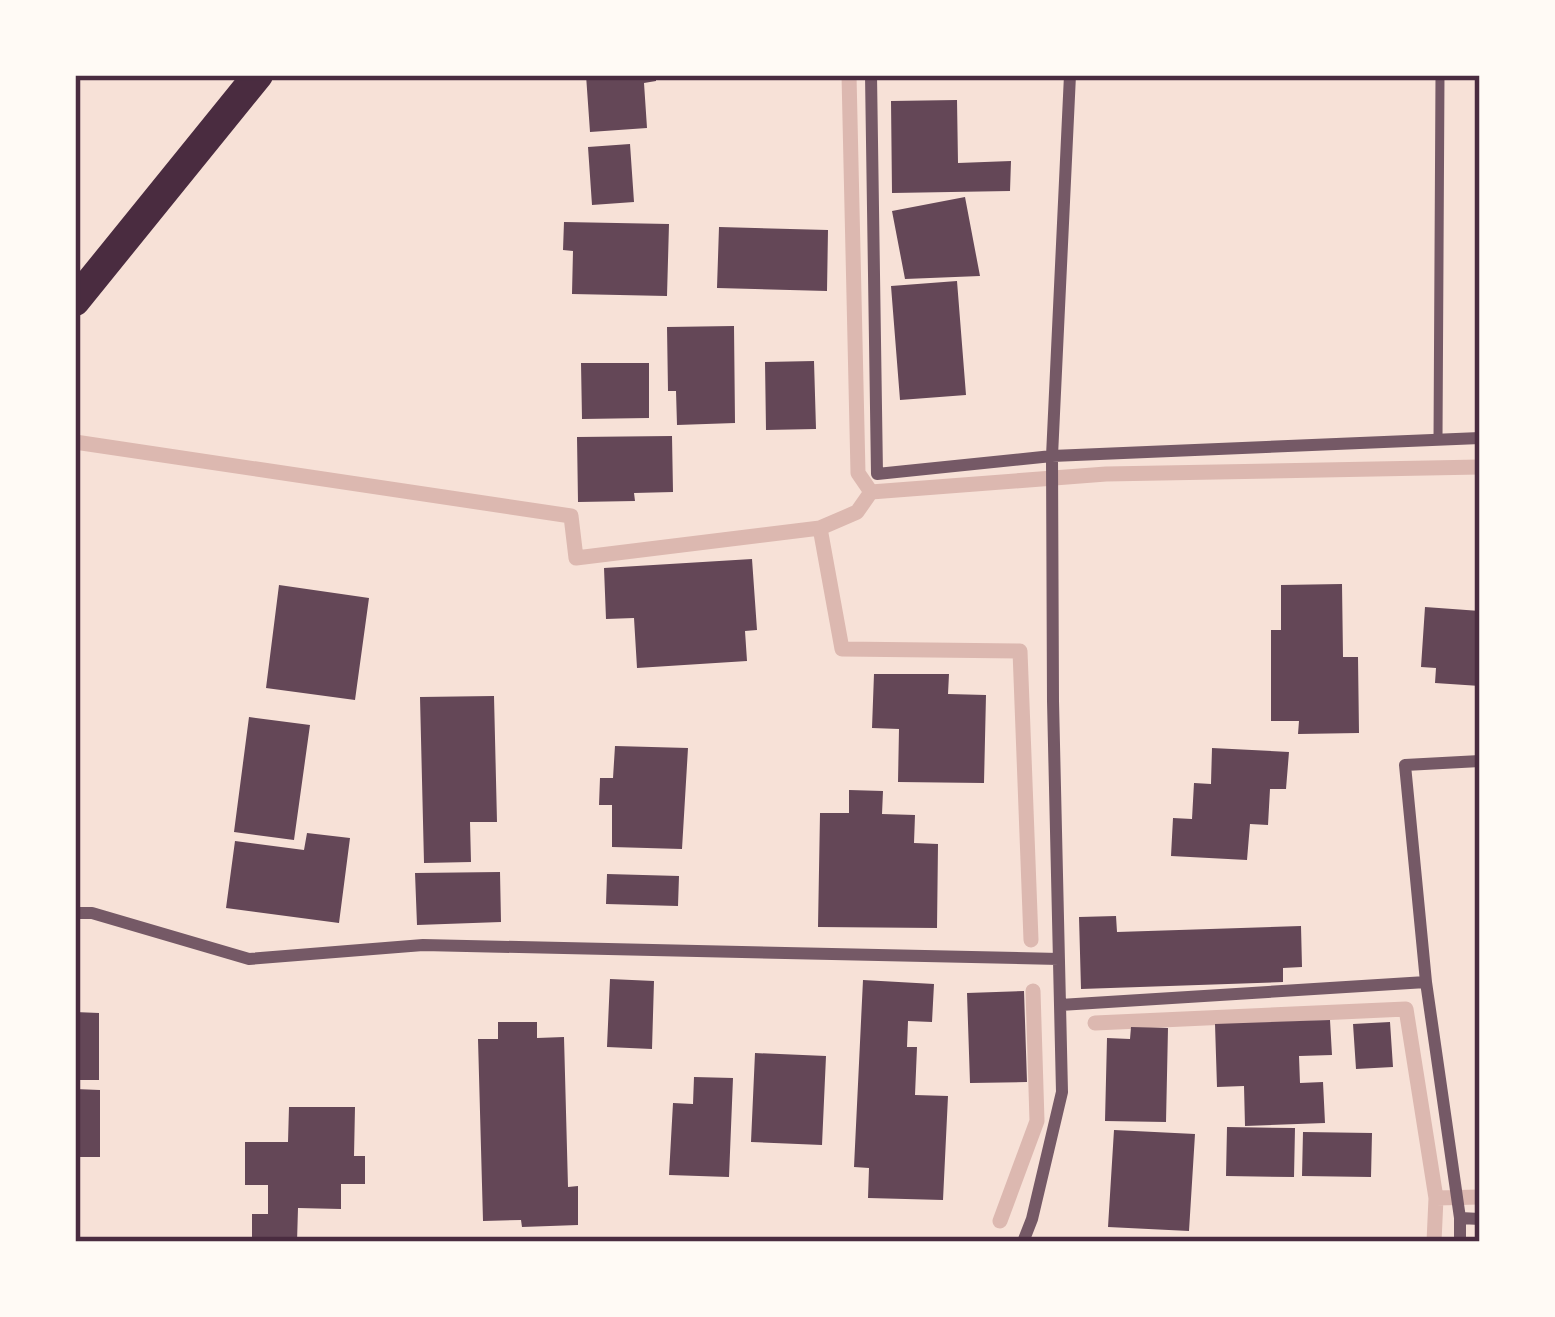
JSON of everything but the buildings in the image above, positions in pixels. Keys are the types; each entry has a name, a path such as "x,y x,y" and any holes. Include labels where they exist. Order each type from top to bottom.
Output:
{"main road":[{"path":"75,302 258,75"}],"street":[{"path":"871,75 878,474 1052,456 1480,438"},
{"path":"1023,1242 1062,1092 1052,456 1070,75"},
{"path":"1460,1242 1426,982 1405,765 1480,761"},
{"path":"75,913 92,913 249,959 423,945 1059,959"},
{"path":"1060,1005 1426,982"},
{"path":"1460,1219 1480,1220"}],"lane":[{"path":"1438,440 1440,75"}],"waterway":[{"path":"849,75 858,473 871,492"},
{"path":"75,442 571,516 576,558 820,528 857,512 871,492 1106,474 1480,467"},
{"path":"820,528 842,649 1020,651 1031,940"},
{"path":"1000,1221 1037,1121 1033,991"},
{"path":"1095,1023 1406,1009 1436,1198 1434,1242"},
{"path":"1436,1198 1480,1197"}]}
